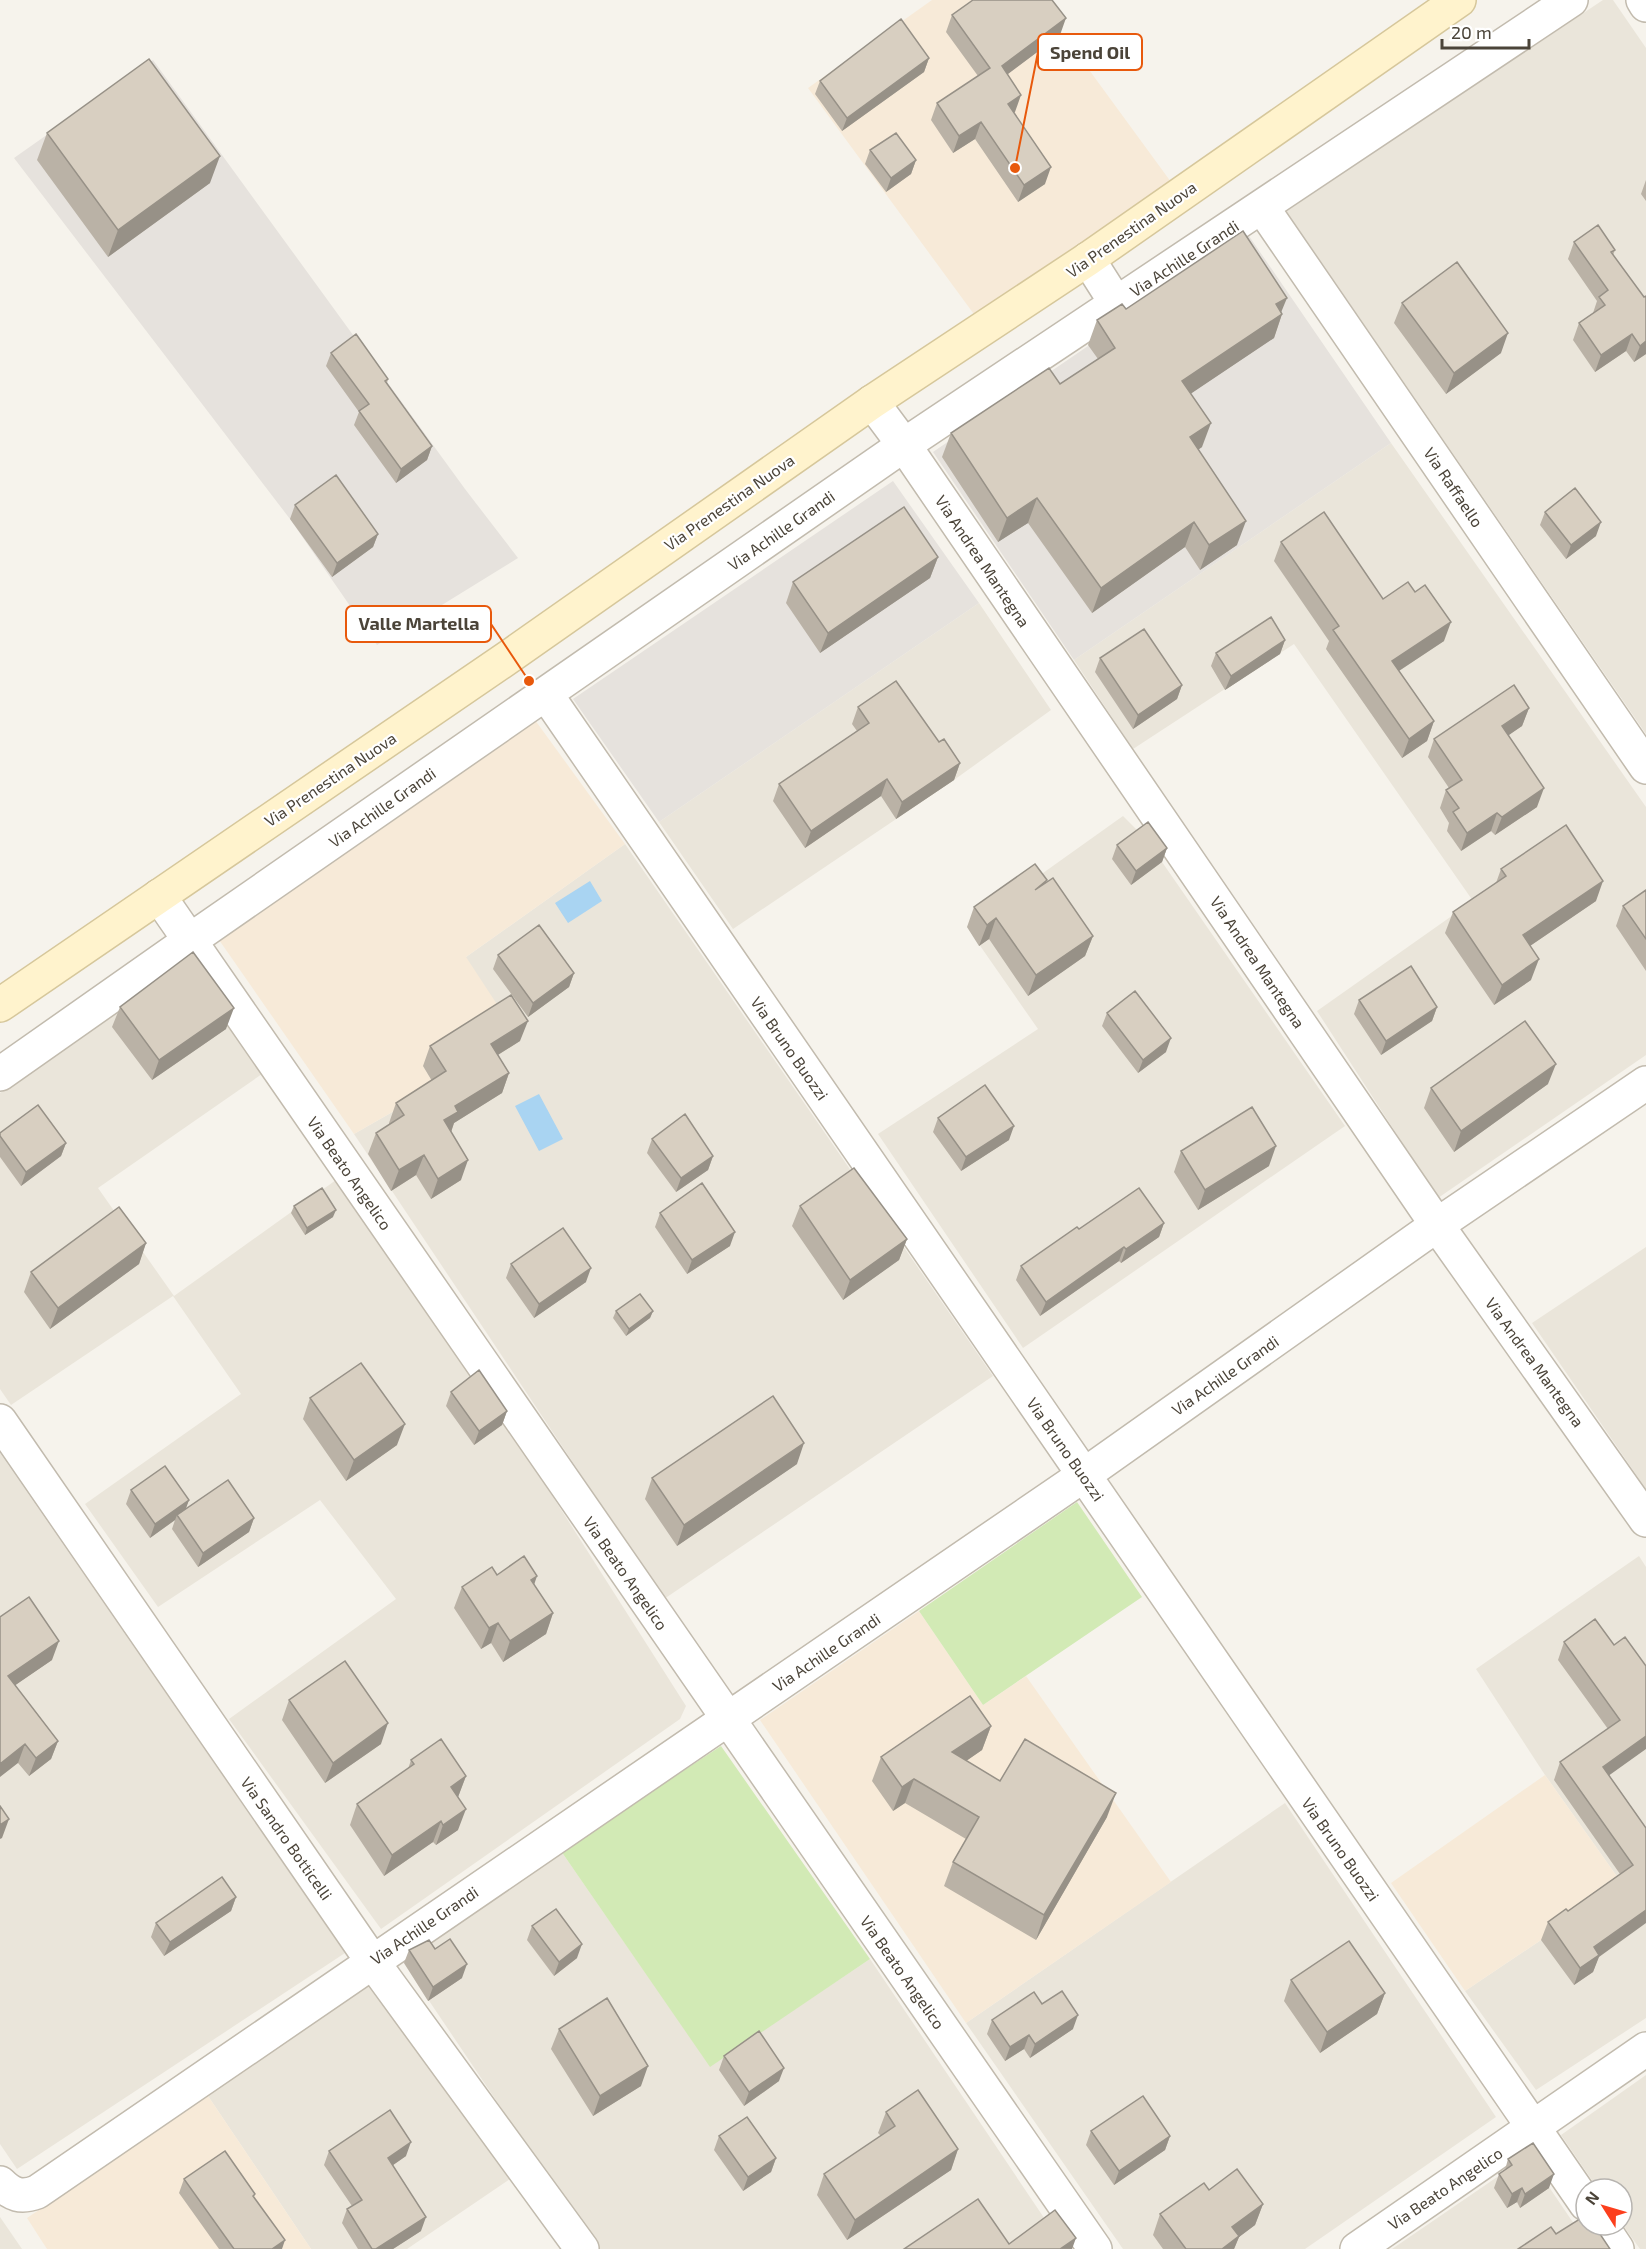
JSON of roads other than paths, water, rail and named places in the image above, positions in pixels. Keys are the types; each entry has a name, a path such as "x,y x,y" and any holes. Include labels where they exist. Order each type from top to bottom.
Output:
{"main road":[{"name":"Via Prenestina Nuova","path":"0,1005 513,654 872,402 1088,259 1459,0"}],"street":[{"name":"Via Achille Grandi","path":"0,1074 904,445 1572,0"},
{"path":"1643,0 1646,5"},
{"name":"Via Raffaello","path":"1262,207 1646,767"},
{"path":"1088,259 1116,303"},
{"name":"Via Andrea Mantegna","path":"872,402 904,445 1437,1225 1646,1520"},
{"name":"Via Bruno Buozzi","path":"546,694 1574,2187"},
{"name":"Via Beato Angelico","path":"159,896 1095,2249"},
{"name":"Via Achille Grandi","path":"0,2183 11,2193 19,2196 37,2192 1084,1475 1437,1225 1646,1083"},
{"name":"Via Sandro Botticelli","path":"0,1421 372,1961 582,2249"},
{"name":"Via Beato Angelico","path":"1357,2249 1646,2049"}],"water":[{"path":"590,881 602,901 568,923 555,903"},
{"path":"539,1094 563,1139 539,1151 515,1106"}],"place":[{"name":"Spend Oil","path":"1015,168"},
{"name":"Valle Martella","path":"529,681"}]}
